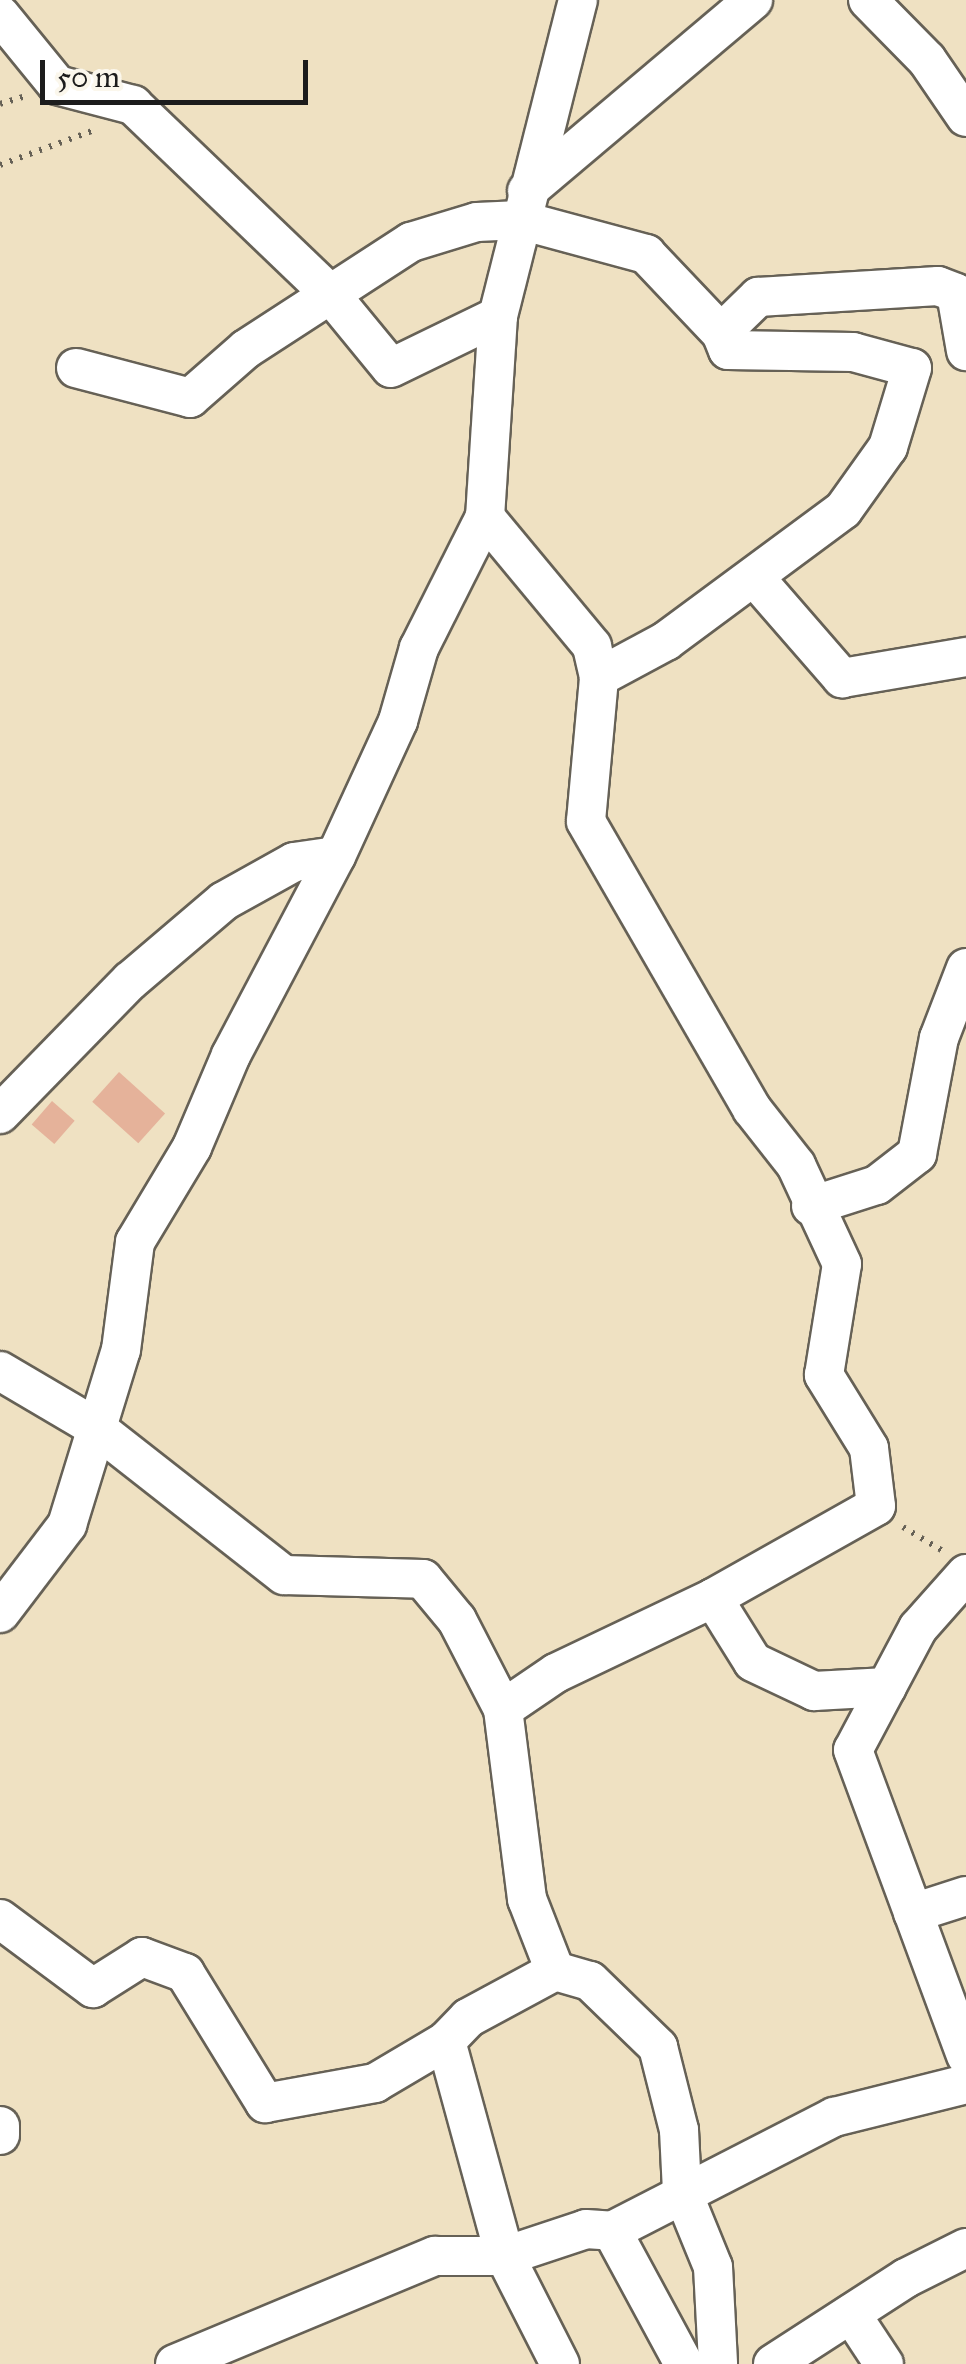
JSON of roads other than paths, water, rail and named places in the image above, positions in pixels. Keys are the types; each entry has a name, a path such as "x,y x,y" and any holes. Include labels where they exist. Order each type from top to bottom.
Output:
{"street":[{"path":"0,1613 67,1526 122,1350 135,1242 192,1147 231,1055 336,856 398,720 419,648 485,516 498,316 578,0"},
{"path":"76,368 190,398 246,349 411,242 524,206 753,0"},
{"path":"868,0 927,60 966,117"},
{"path":"0,15 58,85 132,106 330,294 391,368 498,316"},
{"path":"524,206 646,254 721,333 728,350 852,352 912,368 888,447 842,510 666,641 599,678"},
{"path":"721,333 758,298 938,286 956,293 966,350"},
{"path":"485,516 592,646 599,678 586,821 752,1109 796,1165 811,1206 842,1264 824,1375 869,1448 876,1506 713,1598 556,1673 503,1708"},
{"path":"755,578 842,678 966,657"},
{"path":"0,1114 130,981 224,901 294,862 336,856"},
{"path":"811,1206 877,1185 917,1154 940,1038 966,968"},
{"path":"0,1371 95,1427 284,1575 423,1578 457,1620 503,1708 527,1899 555,1971"},
{"path":"959,1565 918,1628 852,1750 966,2056"},
{"path":"713,1598 753,1662 814,1692 887,1687"},
{"path":"913,1913 966,1896"},
{"path":"0,1918 93,1988 142,1957 185,1972 265,2102 375,2084 446,2041 468,2018 555,1971 590,1981 658,2048 679,2130 682,2191 713,2267 718,2364"},
{"path":"446,2041 505,2256 560,2364"},
{"path":"175,2364 435,2256 505,2256 586,2229 612,2231 682,2191 834,2117 966,2084"},
{"path":"0,2126 0,2135"},
{"path":"612,2231 684,2364"},
{"path":"773,2364 850,2314 966,2248"},
{"path":"850,2314 884,2364"}]}
